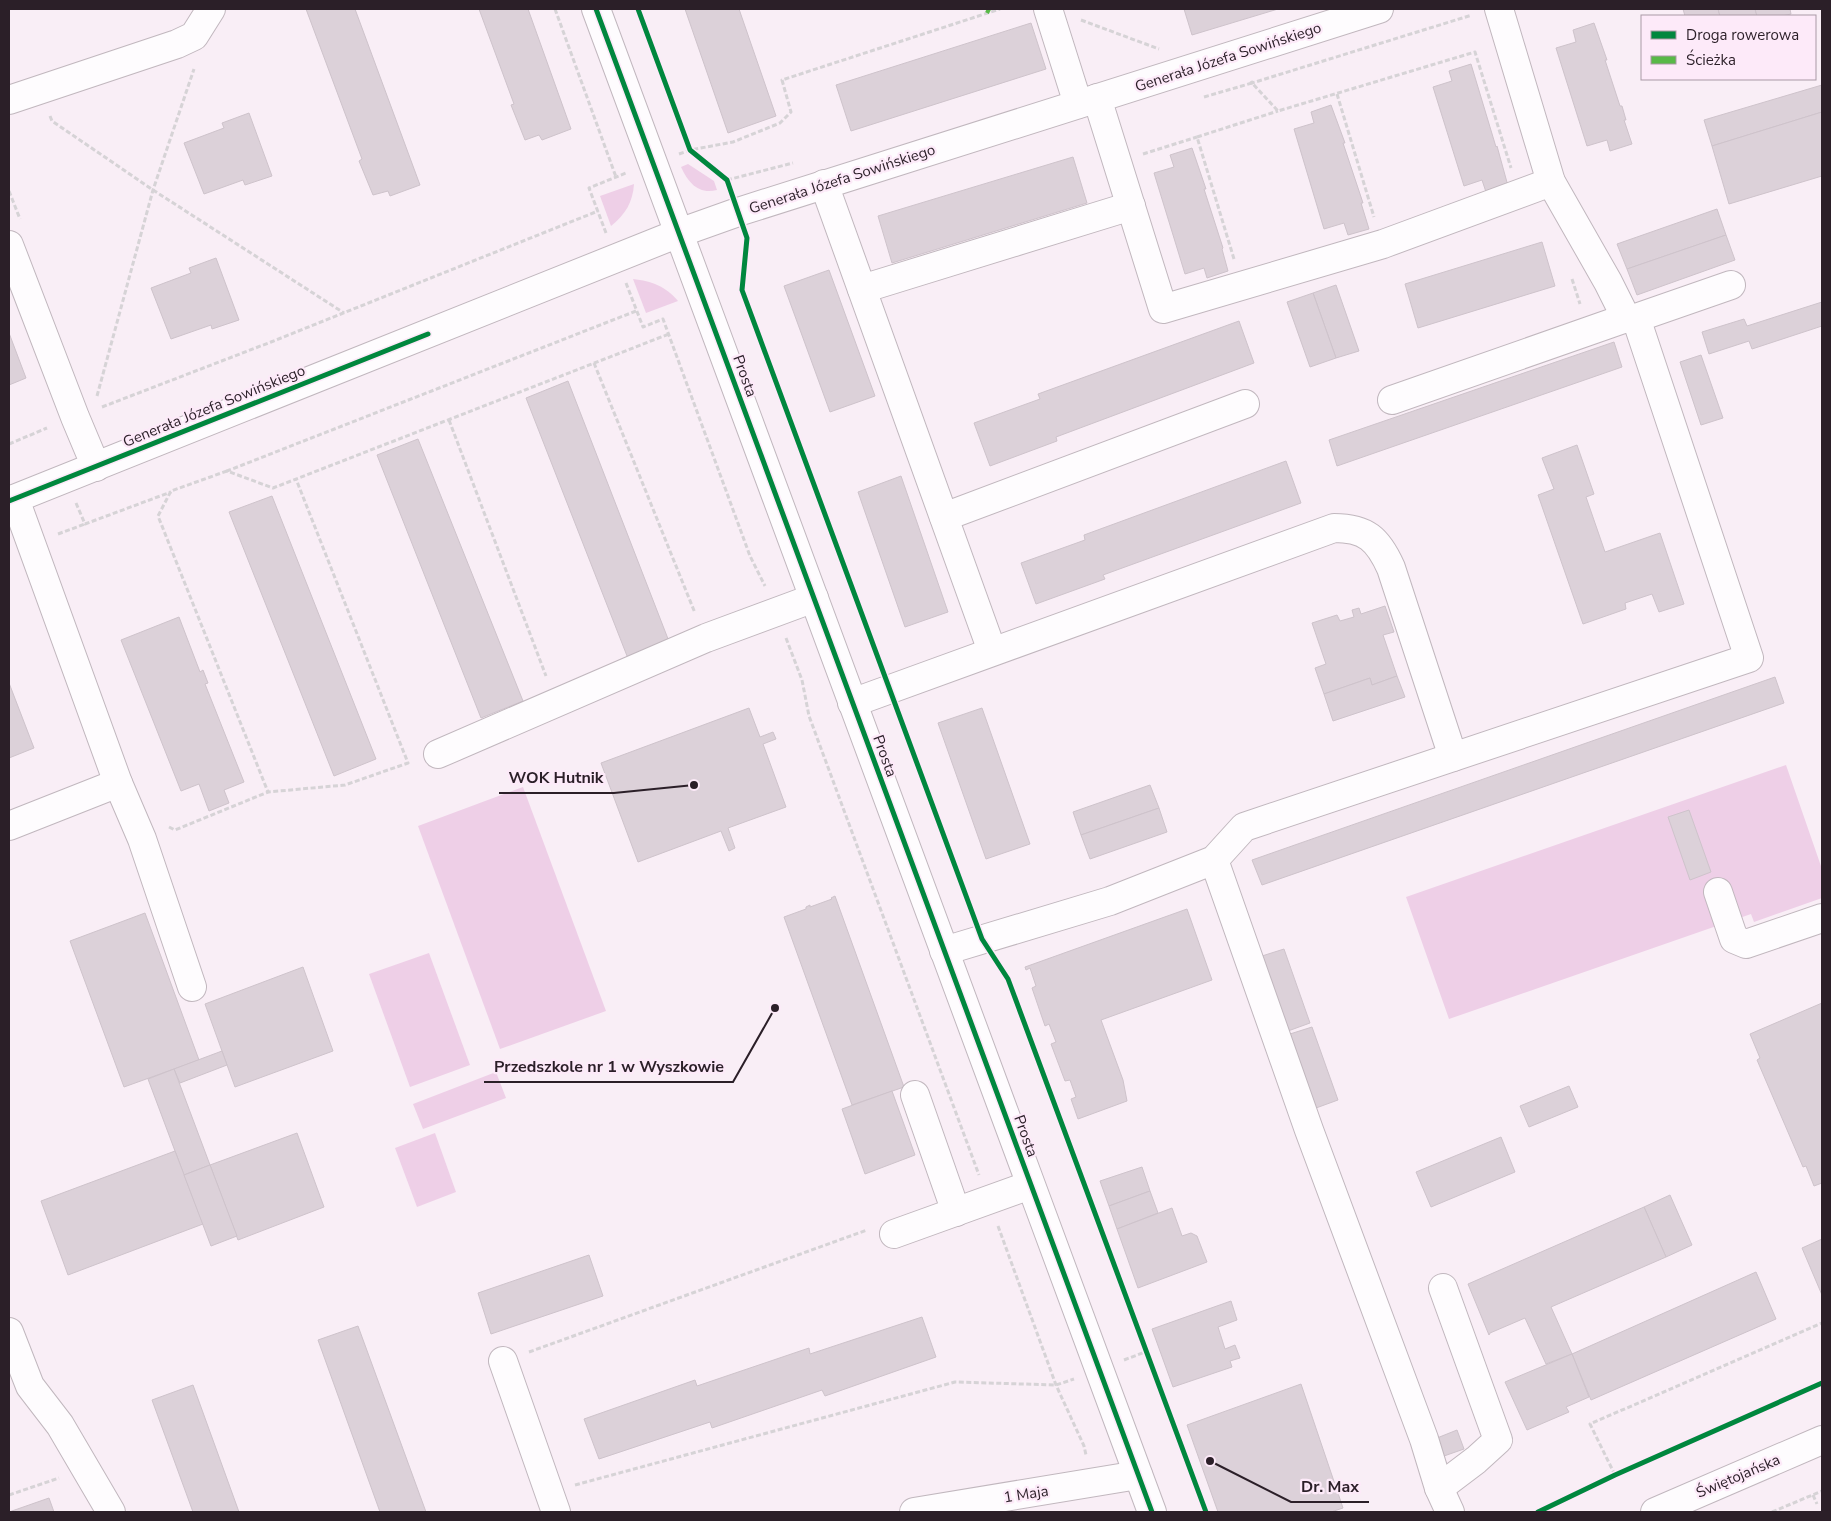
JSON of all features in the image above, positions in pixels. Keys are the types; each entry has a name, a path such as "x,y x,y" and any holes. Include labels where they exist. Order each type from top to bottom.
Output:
{"street":[{"path":"9,100 176,44 194,36 211,9"},
{"name":"Prosta","path":"596,9 1152,1512"},
{"path":"1048,9 1117,162 1163,309 1383,244 1551,182"},
{"name":"Generała Józefa Sowińskiego","path":"12,500 679,233 824,184 1379,9"},
{"path":"944,951 1110,901 1214,860 1244,827 1749,658 1631,318 1608,282 1551,182 1499,9"},
{"path":"824,184 992,651"},
{"path":"862,290 1131,206"},
{"path":"9,244 84,414 96,466"},
{"path":"1392,400 1732,285"},
{"path":"944,517 1246,404"},
{"path":"12,500 118,783 139,832 192,987"},
{"path":"852,702 1334,528 1350,528 1364,533 1384,552 1453,757"},
{"path":"438,754 706,638 814,598"},
{"path":"9,826 118,783"},
{"path":"1214,860 1306,1120 1445,1500"},
{"path":"1718,892 1734,939 1746,944 1822,918"},
{"path":"915,1095 956,1212"},
{"path":"881,1232 956,1212 1030,1186"},
{"path":"1443,1288 1498,1440 1476,1460 1445,1500"},
{"path":"9,1332 30,1386 60,1426 111,1512"},
{"path":"503,1361 553,1502"},
{"name":"Świętojańska","path":"1655,1512 1822,1440"},
{"name":"1 Maja","path":"914,1512 1138,1475"}],"path":[{"path":"555,9 616,177"},
{"path":"690,150 733,142 780,123 791,112 782,80 1000,9"},
{"path":"1076,18 1164,50"},
{"path":"1117,162 1475,52 1520,194"},
{"path":"84,414 153,190 196,64"},
{"path":"1197,99 1252,82 1278,111"},
{"path":"40,90 52,121 153,190 344,313"},
{"path":"1337,94 1383,244"},
{"path":"1197,137 1242,286"},
{"path":"84,414 344,313 598,211"},
{"path":"66,478 85,524 228,471 636,311"},
{"path":"663,319 750,556 767,589 794,654 802,680 809,716 1056,1385 1084,1446 1093,1483"},
{"path":"228,471 273,488 669,334"},
{"path":"594,363 706,638"},
{"path":"449,420 556,703"},
{"path":"9,444 47,428 50,437"},
{"path":"139,832 159,825 176,830 268,792 345,785 408,764 296,479"},
{"path":"171,491 158,516 268,792"},
{"path":"503,1361 881,1232"},
{"path":"1615,1474 1590,1424 1822,1323"},
{"path":"553,1502 955,1382 1056,1385"},
{"path":"9,1495 68,1476"},
{"path":"1772,1512 1822,1491"},
{"path":"1813,1495 1818,1504"}],"shaded area":[{"path":"688,164 714,181 717,190 704,191 694,186 681,167"},
{"path":"634,184 632,197 627,208 611,226 600,196"},
{"path":"633,279 658,285 678,301 646,313"},
{"path":"1786,765 1822,869 1822,898 1754,922 1751,914 1449,1019 1406,897"},
{"path":"523,787 606,1011 500,1049 418,826"},
{"path":"429,953 470,1065 410,1087 369,974"},
{"path":"496,1072 506,1098 423,1129 413,1104"},
{"path":"435,1133 456,1192 417,1207 395,1148"}],"building":[{"path":"306,9 355,9 420,185 390,196 388,191 373,195 359,161 362,159"},
{"path":"479,9 528,9 571,129 542,140 539,135 525,140 511,105 514,104"},
{"path":"685,9 739,9 776,116 728,133"},
{"path":"1184,9 1278,9 1192,35"},
{"path":"1683,9 1718,9 1720,15 1685,15"},
{"path":"1718,9 1755,9 1757,15 1720,15"},
{"path":"1755,9 1790,9 1791,14 1786,15 1757,15"},
{"path":"1031,23 1046,69 851,131 836,85"},
{"path":"1594,23 1620,106 1622,106 1626,120 1624,120 1632,144 1610,151 1607,140 1587,146 1556,48 1576,42 1573,30"},
{"path":"1471,64 1508,186 1486,192 1482,180 1464,186 1433,87 1452,81 1449,71"},
{"path":"1822,85 1822,112 1712,146 1704,120"},
{"path":"1331,105 1345,143 1343,143 1363,203 1361,203 1369,229 1348,235 1344,223 1324,229 1294,129 1314,123 1311,112"},
{"path":"1822,112 1822,176 1729,204 1712,146"},
{"path":"249,113 272,176 245,185 243,180 204,194 184,143 224,128 222,123"},
{"path":"1192,148 1206,189 1204,189 1223,248 1228,271 1207,278 1204,268 1185,274 1154,173 1174,167 1170,155"},
{"path":"1073,157 1087,203 892,263 878,216"},
{"path":"1717,209 1726,235 1627,269 1617,244"},
{"path":"1726,235 1735,260 1637,295 1627,269"},
{"path":"1542,242 1555,286 1418,328 1405,284"},
{"path":"216,258 239,320 212,329 211,325 171,339 151,288 191,273 189,268"},
{"path":"829,270 875,396 830,412 784,286"},
{"path":"1336,285 1359,351 1336,358 1313,293"},
{"path":"1313,293 1336,358 1310,367 1287,302"},
{"path":"1822,302 1822,326 1752,349 1749,341 1709,354 1702,332 1744,319 1747,326"},
{"path":"1239,321 1254,363 1056,437 1057,441 990,466 974,423 1040,399 1038,394"},
{"path":"9,333 26,378 9,385"},
{"path":"1614,342 1622,367 1337,466 1329,440"},
{"path":"1701,355 1723,418 1701,425 1680,362"},
{"path":"568,381 670,644 629,661 526,398"},
{"path":"418,439 523,701 481,718 377,455"},
{"path":"1577,445 1594,494 1586,497 1605,552 1660,533 1684,604 1659,612 1652,594 1625,603 1626,609 1583,624 1538,495 1554,489 1542,458"},
{"path":"1286,461 1301,503 1103,575 1105,579 1036,604 1021,563 1085,540 1084,535"},
{"path":"901,476 948,612 905,627 858,492"},
{"path":"272,496 376,759 334,776 229,512"},
{"path":"1385,606 1394,632 1383,635 1397,676 1372,685 1370,678 1324,694 1315,668 1326,664 1312,623 1337,615 1340,621 1354,617 1352,610 1359,608 1361,614"},
{"path":"179,617 200,672 203,670 208,683 205,684 244,782 224,790 229,803 209,811 199,784 181,791 121,640"},
{"path":"1397,676 1405,697 1333,721 1324,694 1370,678 1372,685"},
{"path":"1775,677 1784,703 1262,885 1252,860"},
{"path":"9,683 34,748 9,758"},
{"path":"749,708 760,737 773,732 776,739 763,744 786,807 728,828 735,848 729,851 721,831 638,862 601,763"},
{"path":"982,708 1030,844 986,859 938,723"},
{"path":"1150,785 1159,808 1081,835 1073,812"},
{"path":"1159,808 1167,832 1090,859 1081,835"},
{"path":"1689,810 1711,872 1690,880 1668,817"},
{"path":"835,896 904,1087 852,1105 784,917 806,909 810,905 810,907 832,899"},
{"path":"1187,909 1212,980 1101,1020 1123,1080 1127,1101 1078,1119 1071,1099 1076,1097 1070,1080 1065,1081 1051,1044 1056,1042 1049,1024 1045,1026 1032,988 1036,986 1030,968 1026,970 1025,967"},
{"path":"145,913 199,1060 124,1087 70,941"},
{"path":"1284,949 1310,1023 1288,1031 1262,956"},
{"path":"303,967 333,1051 235,1087 205,1004"},
{"path":"1822,1003 1822,1183 1814,1186 1806,1166 1803,1167 1757,1060 1760,1058 1750,1034"},
{"path":"1312,1027 1338,1100 1316,1108 1290,1034"},
{"path":"222,1051 227,1065 180,1083 174,1069"},
{"path":"174,1069 210,1165 184,1175 148,1079"},
{"path":"1569,1086 1578,1107 1529,1127 1520,1106"},
{"path":"892,1091 915,1155 865,1174 842,1109"},
{"path":"297,1133 324,1207 238,1240 210,1165"},
{"path":"1501,1137 1515,1172 1431,1207 1416,1172"},
{"path":"175,1151 203,1224 68,1275 41,1201"},
{"path":"210,1165 237,1236 211,1246 184,1175"},
{"path":"1142,1167 1150,1191 1109,1206 1100,1181"},
{"path":"1150,1191 1158,1213 1117,1229 1109,1206"},
{"path":"1670,1195 1692,1245 1666,1257 1644,1207"},
{"path":"1644,1207 1666,1257 1551,1307 1572,1354 1546,1364 1525,1318 1489,1335 1468,1284"},
{"path":"1172,1208 1182,1236 1191,1233 1197,1236 1207,1262 1138,1288 1117,1229"},
{"path":"1822,1239 1822,1295 1802,1248"},
{"path":"589,1255 603,1296 491,1334 478,1293"},
{"path":"1756,1272 1776,1319 1591,1400 1572,1354"},
{"path":"1231,1301 1237,1320 1218,1327 1225,1349 1235,1345 1240,1358 1230,1361 1232,1367 1173,1387 1152,1329"},
{"path":"922,1317 936,1357 825,1396 822,1390 712,1428 710,1422 599,1459 584,1419 695,1380 697,1386 809,1348 810,1354"},
{"path":"358,1326 426,1512 380,1512 318,1340"},
{"path":"1572,1354 1589,1397 1566,1407 1569,1412 1527,1430 1505,1382"},
{"path":"1301,1384 1343,1508 1331,1512 1218,1512 1187,1425"},
{"path":"193,1385 239,1512 193,1512 152,1400"},
{"path":"1457,1430 1464,1449 1444,1456 1437,1438"},
{"path":"49,1498 54,1512 9,1512"}],"marked path":[{"path":"987,13 989,9"}],"cycle path":[{"path":"596,9 1152,1512"},
{"path":"638,9 690,150 727,180 747,238 742,290 982,939 1008,979 1206,1512"},
{"path":"9,501 428,334"},
{"path":"1538,1512 1615,1475 1822,1383"}],"place":[{"name":"WOK Hutnik","path":"694,785"},
{"name":"Przedszkole nr 1 w Wyszkowie","path":"775,1008"},
{"name":"Dr. Max","path":"1210,1461"}]}
